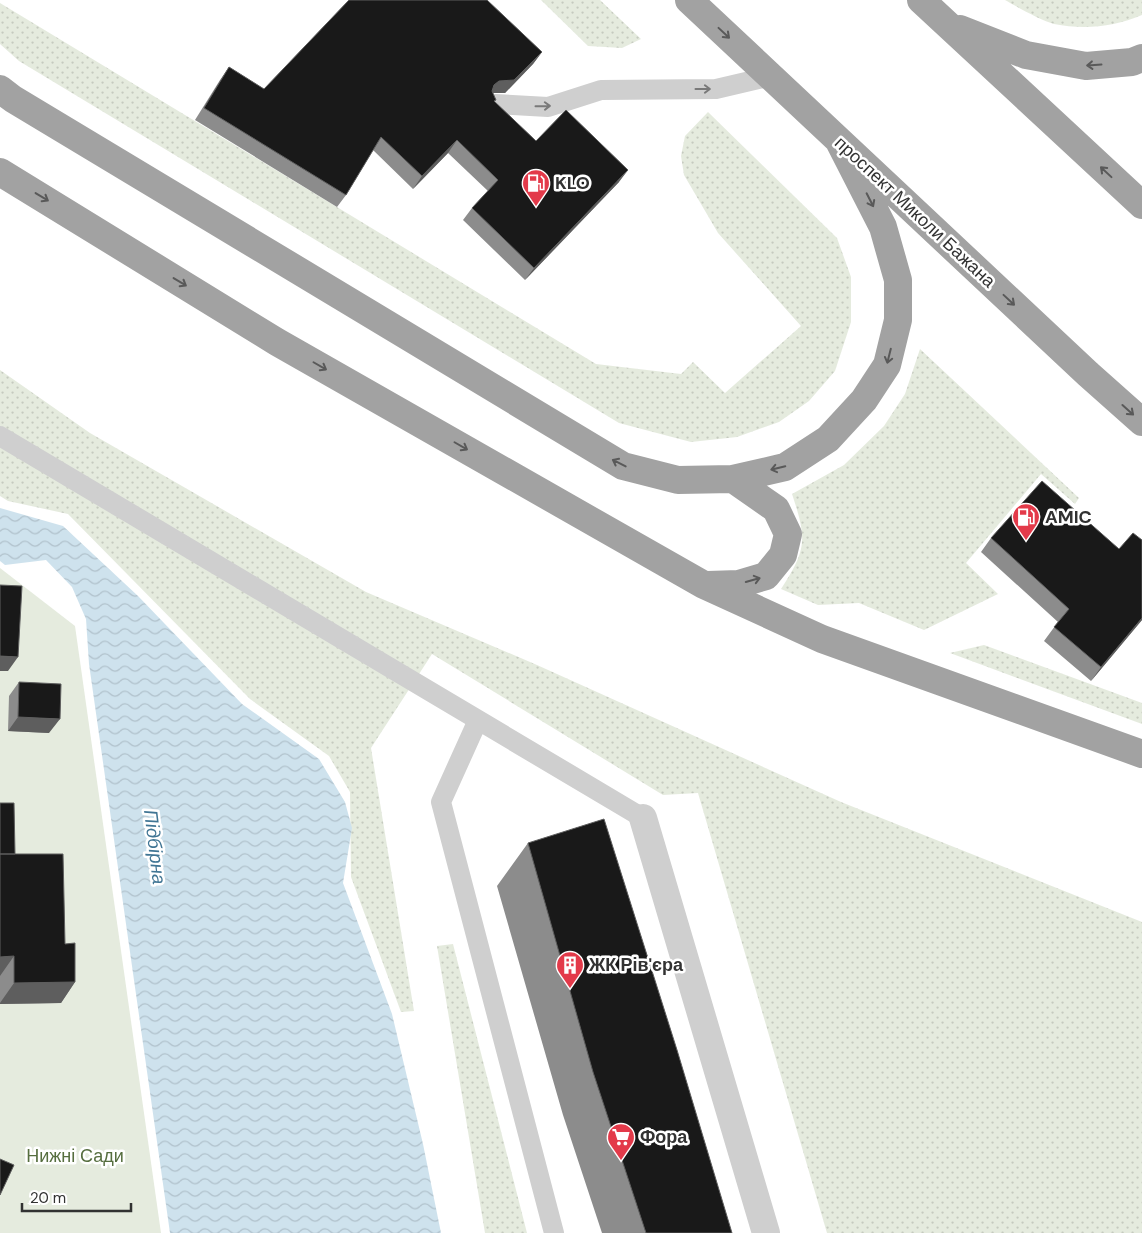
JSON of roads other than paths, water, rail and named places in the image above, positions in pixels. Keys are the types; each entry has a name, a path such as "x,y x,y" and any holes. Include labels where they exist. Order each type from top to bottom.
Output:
{"highway":[{"name":"проспект Миколи Бажана","path":"688,0 772,76 839,142 1088,374 1142,422"},
{"path":"921,0 1142,205"},
{"path":"946,23 1026,55 1086,66 1132,62 1142,58"},
{"path":"0,89 13,99 623,466 678,480 733,479 785,467 828,439 864,400 887,365 898,320 898,280 883,227 839,142"},
{"path":"0,172 277,342 704,584 822,639 1142,754"},
{"path":"704,584 739,584 766,576 783,555 788,534 776,509 733,479"}],"street":[{"path":"643,818 766,1233"}],"lane":[{"path":"495,104 548,107 601,90 716,89 772,76"},
{"path":"0,436 643,818"},
{"path":"478,720 441,802 554,1233"}],"water":[{"name":"Підбірна","path":"0,508 63,526 138,596 242,704 319,759 345,802 352,828 343,883 392,1014 423,1144 441,1233 170,1233 89,664 86,619 72,587 46,560 5,565 0,561"}],"place":[{"name":"KLO","path":"536,207"},
{"name":"AMIC","path":"1026,541"},
{"name":"ЖК Рів'єра","path":"570,989"},
{"name":"Фора","path":"621,1161"}],"park label":[{"name":"Нижні Сади","path":"75,1156"}]}
